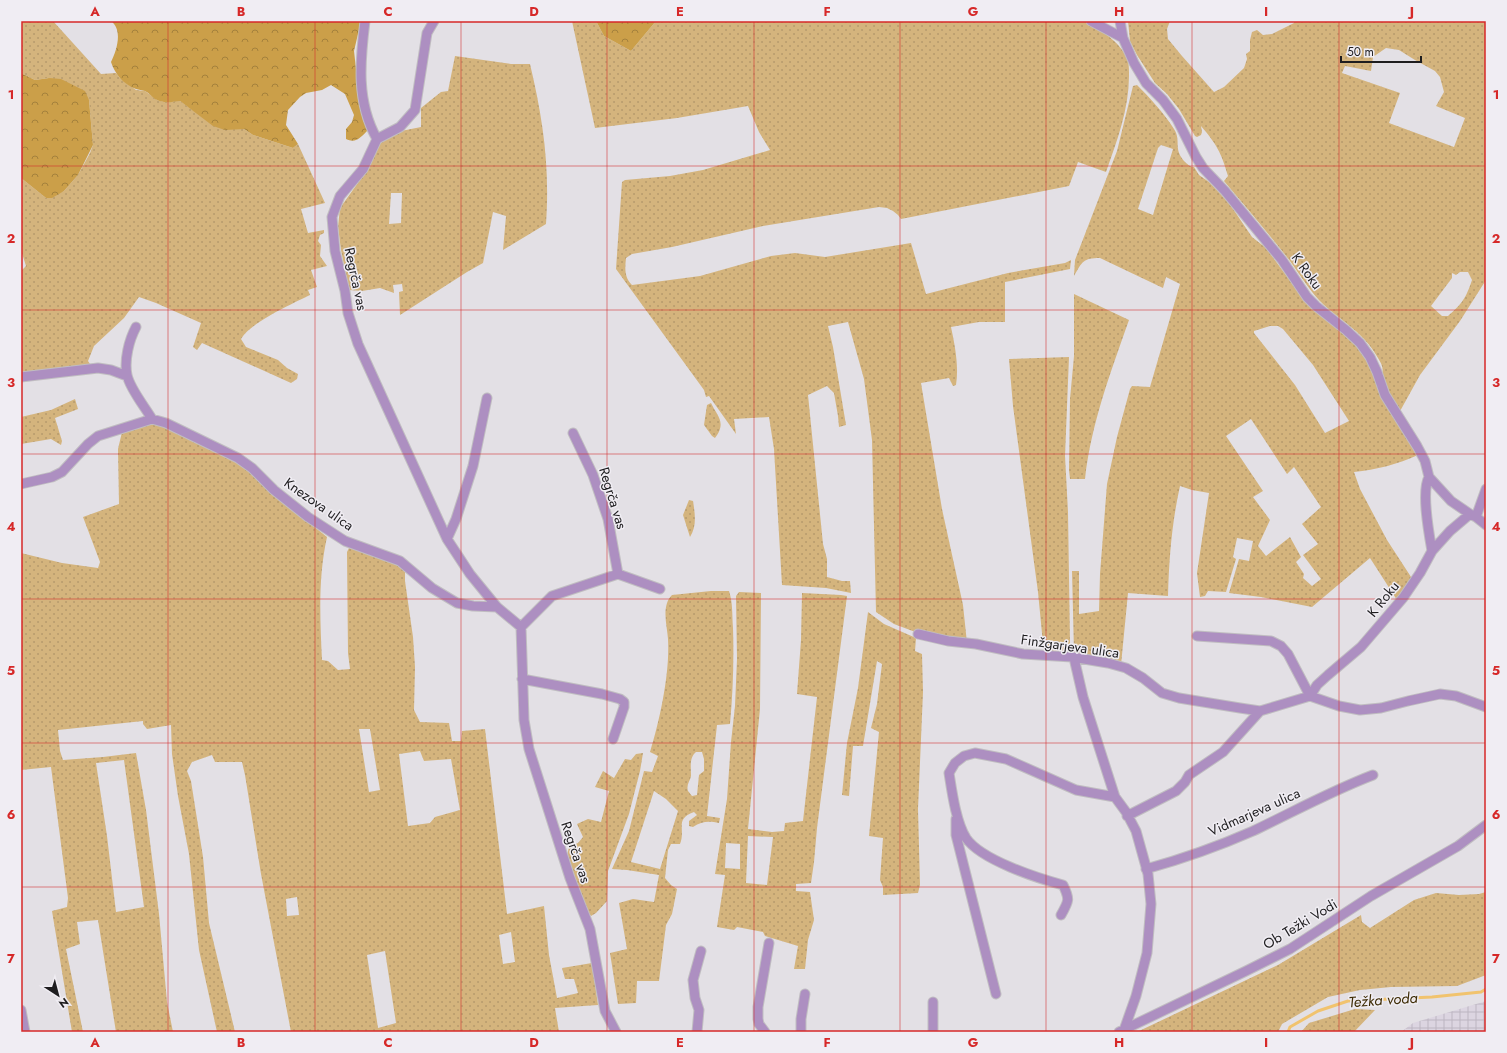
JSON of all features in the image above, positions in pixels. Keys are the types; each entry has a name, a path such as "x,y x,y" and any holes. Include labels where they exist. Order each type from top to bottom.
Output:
{"street":[{"path":"365,21 360,69 362,102 371,128 377,139 400,127 415,110 427,33 434,21"},
{"path":"1092,21 1123,38"},
{"name":"K Roku","path":"1120,21 1123,38 1134,63 1146,83 1163,100 1177,118 1203,168 1225,191 1282,260 1307,297 1360,343 1370,357 1385,395 1425,461 1430,477 1451,502 1486,525"},
{"name":"Regrča vas","path":"377,139 363,169 340,196 332,217 335,250 345,291 348,313 358,344 447,539 470,574 497,606 521,627 524,720 529,749 570,878 590,929 605,1011 616,1032"},
{"path":"21,484 52,477 62,472 88,444 98,436 152,418 127,376 130,337 136,327"},
{"path":"21,377 98,368 111,370 127,376"},
{"path":"447,539 456,519 473,466 487,398"},
{"name":"Knezova ulica","path":"152,418 166,423 238,458 252,468 274,490 308,517 345,541 400,561 432,588 458,603 473,606 497,606"},
{"name":"Regrča vas","path":"573,433 593,475 608,520 618,574"},
{"path":"1430,477 1426,482 1426,493 1432,551"},
{"name":"K Roku","path":"1310,696 1322,680 1361,647 1399,603 1420,573 1432,551 1450,531 1473,516 1486,489"},
{"path":"521,627 552,596 618,574 660,589"},
{"name":"Finžgarjeva ulica","path":"918,634 948,641 976,644 1023,654 1074,658 1108,663 1126,668 1143,678 1162,693 1180,698 1260,711 1310,696"},
{"path":"1197,636 1271,641 1281,646 1288,654 1310,696 1339,706 1360,710 1381,708 1408,700 1440,694 1456,696 1486,706"},
{"path":"1074,658 1084,697 1115,797 1136,831 1146,869 1151,904 1148,953 1136,996 1121,1031"},
{"path":"522,679 602,694 620,699 624,702 624,707 613,739"},
{"path":"1127,816 1176,791 1185,782 1189,775 1223,752 1260,711"},
{"path":"996,994 956,835 956,814 949,773 954,763 964,756 974,753 1006,760 1076,790 1115,797"},
{"name":"Vidmarjeva ulica","path":"1146,869 1178,860 1252,831 1320,797 1373,775"},
{"path":"956,814 966,838 980,851 1007,865 1063,885 1068,896 1068,901 1062,915"},
{"name":"Ob Težki Vodi","path":"1121,1031 1290,949 1371,896 1458,846 1486,825"},
{"path":"765,1032 759,1024 758,1006 769,943"},
{"path":"697,1032 699,1010 695,998 693,980 701,951"},
{"path":"801,1032 801,1019 805,994"},
{"path":"933,1002 933,1032"},
{"path":"21,1010 25,1032"}],"shaded area":[{"path":"21,21 53,21 101,74 116,73 120,78 136,90 145,91 157,100 163,102 180,101 194,111 244,129 253,135 293,148 298,144 325,203 301,209 308,233 324,230 324,233 320,235 318,241 321,245 320,256 327,266 311,270 317,287 308,290 310,295 262,320 253,326 241,339 246,347 278,360 287,368 298,374 297,379 291,383 202,343 197,350 193,347 201,323 139,297 124,318 94,346 88,361 90,364 71,369 21,375 21,271 26,266 21,250 21,178 46,198 64,191 78,175 93,145 89,100 49,78 35,80 21,73"},
{"path":"572,21 596,21 604,36 631,51 656,21 1086,21 1116,43 1125,54 1129,68 1127,101 1122,125 1106,172 1078,162 1069,186 901,219 893,211 887,208 879,207 763,226 672,247 632,254 626,258 626,276 632,285 700,276 771,256 795,253 825,257 911,243 926,294 1008,273 1065,263 1071,260 1070,269 1005,282 1005,322 979,322 951,327 957,363 956,385 953,386 949,378 921,383 942,509 963,605 967,643 918,633 894,624 876,612 872,440 864,379 848,322 828,326 846,425 839,427 834,393 827,386 808,395 823,544 827,559 827,577 842,581 850,581 851,593 826,588 782,585 774,449 769,417 734,419 736,434 709,396 706,397 704,390 616,269 622,182 625,180 670,176 703,170 770,150 759,132 748,106 677,118 595,128"},
{"path":"1128,21 1170,21 1167,29 1168,39 1214,92 1224,87 1244,68 1247,59 1246,54 1250,51 1252,32 1257,30 1263,35 1272,34 1294,23 1295,21 1486,21 1486,280 1460,321 1420,375 1399,413 1392,403 1382,374 1382,366 1372,349 1360,335 1314,295 1290,261 1224,181 1228,176 1221,155 1211,138 1201,126 1201,135 1197,137 1195,136 1179,109 1167,94 1155,83 1130,41","holes":["1386,48 1399,50 1435,71 1440,77 1444,92 1436,106 1465,118 1454,147 1389,123 1400,93 1342,73 1345,66 1371,71 1373,57","1460,272 1468,272 1472,280 1468,292 1453,312 1448,316 1442,316 1431,306 1452,278 1452,273 1456,275"]},
{"path":"455,56 511,64 530,64 539,104 546,162 546,224 503,250 506,216 493,212 483,263 400,315 399,292 403,291 402,284 393,285 394,293 380,288 362,291 349,290 338,227 340,208 360,180 379,141 401,131 421,127 421,108 441,92 448,91","holes":["391,193 402,193 401,223 389,224"]},
{"path":"1137,85 1157,106 1170,123 1176,134 1179,154 1182,158 1191,167 1194,167 1199,175 1209,182 1229,203 1252,237 1266,248 1308,305 1352,340 1366,357 1418,455 1387,466 1354,472 1360,489 1387,540 1413,580 1397,600 1370,558 1312,607 1261,597 1229,593 1239,559 1249,561 1253,541 1237,538 1233,557 1236,559 1226,592 1208,591 1205,596 1200,597 1197,573 1209,493 1180,486 1171,540 1168,596 1128,593 1121,665 1077,655 1074,652 1072,571 1079,571 1079,614 1099,611 1100,574 1107,484 1117,437 1130,389 1132,386 1150,387 1180,284 1166,277 1163,288 1100,258 1086,260 1079,267 1074,276 1075,260 1117,151 1133,86","holes":["1161,145 1173,149 1153,215 1138,209 1158,148","1270,326 1278,326 1283,329 1313,365 1349,421 1325,433 1295,385 1254,333 1254,331","1251,419 1287,474 1294,467 1321,507 1302,524 1318,544 1303,555 1321,579 1312,586 1303,578 1304,574 1296,562 1301,557 1290,537 1266,556 1258,546 1270,520 1253,497 1263,491 1226,436"]},
{"path":"1074,294 1129,320 1097,418 1085,479 1070,479 1069,470 1070,399 1074,356"},
{"path":"1069,357 1065,456 1068,512 1070,643 1066,651 1063,653 1044,654 1038,592 1013,406 1009,359"},
{"path":"75,399 78,409 55,418 62,441 61,445 51,439 21,444 21,417 51,410"},
{"path":"711,403 721,423 719,432 715,438 704,425 707,405"},
{"path":"157,424 197,442 243,466 257,477 271,492 327,537 321,583 320,613 322,660 328,661 338,670 350,669 348,653 347,552 349,548 386,559 405,572 415,667 414,710 420,722 449,723 452,741 461,741 462,731 485,729 507,914 544,906 549,955 557,998 578,993 574,979 565,979 562,968 592,963 598,1005 555,1008 559,1032 291,1032 261,874 242,762 215,762 212,755 192,762 187,771 191,781 203,857 209,923 235,1032 217,1032 199,950 189,854 172,754 171,725 147,729 143,724 143,721 58,730 60,751 63,760 136,753 146,810 159,914 167,1002 173,1032 116,1032 98,920 77,922 80,944 66,949 83,1032 72,1032 52,911 67,907 68,898 51,767 21,770 21,553 62,563 98,568 100,562 83,517 119,504 118,449 122,432 139,425","holes":["359,729 370,729 380,790 369,792","420,751 424,761 451,759 460,810 435,817 430,823 408,826 399,754","124,760 144,907 116,912 96,763","297,897 299,915 287,916 286,899","511,932 515,962 503,964 499,935","385,951 396,1023 378,1028 367,955"]},
{"path":"689,500 693,501 695,515 694,529 690,537 683,515"},
{"path":"711,591 729,591 733,628 733,688 730,724 717,725 707,816 720,818 719,823 706,822 693,827 689,826 689,821 697,815 694,812 682,821 682,839 680,844 671,844 668,850 665,878 677,889 672,914 666,925 659,981 637,981 636,1003 618,1004 610,953 627,949 619,903 633,899 654,902 659,875 612,869 629,831 644,771 652,772 658,756 650,752 661,711 666,681 668,639 666,610 669,599 672,595","holes":["696,752 702,752 704,759 704,771 699,775 697,795 692,796 687,787 691,776 691,760","654,791 666,799 678,811 660,869 631,862"]},
{"path":"739,592 761,593 760,709 748,829 772,832 784,831 785,823 803,821 817,697 797,694 801,640 802,593 847,596 811,883 796,884 796,891 810,892 814,920 808,940 805,969 794,969 798,946 765,936 763,932 737,927 734,930 717,927 725,875 715,874 727,799 735,706 737,659 736,596","holes":["748,836 773,837 767,885 746,883","726,843 740,844 740,869 725,868"]},
{"path":"868,612 884,624 916,638 915,651 922,654 923,692 918,809 920,885 918,893 883,895 883,887 880,880 883,838 869,836 879,732 871,728 877,704 882,664 877,661 863,746 853,746 849,796 842,795 847,743 858,688"},
{"path":"643,753 629,814 608,871 607,901 596,913 591,916 586,910 567,857 569,846 578,843 583,837 577,824 588,819 601,822 609,791 595,787 603,771 614,778 625,759 631,760 636,754"},
{"path":"1486,892 1486,975 1457,986 1391,987 1360,990 1328,997 1282,1024 1278,1032 1137,1032 1278,965 1361,915 1362,922 1370,928 1414,900 1436,893 1459,895 1479,894"},
{"path":"1486,1001 1486,1032 1401,1032 1413,1023"},
{"path":"1355,1009 1375,1010 1354,1032 1301,1032 1309,1023"}],"green space":[{"path":"111,21 361,21 354,51 363,120 368,130 356,140 353,141 346,139 346,129 352,122 354,115 345,94 331,85 322,90 306,93 300,97 288,110 286,125 298,144 293,148 253,135 244,129 225,130 213,126 180,101 158,101 145,91 131,87 120,78 111,62 117,46 118,35 115,25"},
{"path":"596,21 656,21 631,51 604,36"},
{"path":"21,73 35,80 49,78 61,79 85,91 89,100 93,145 78,175 64,191 52,198 46,198 21,178"}],"waterway":[{"name":"Težka voda","path":"1288,1032 1290,1027 1318,1011 1348,1001 1432,997 1481,992 1486,989"}]}
